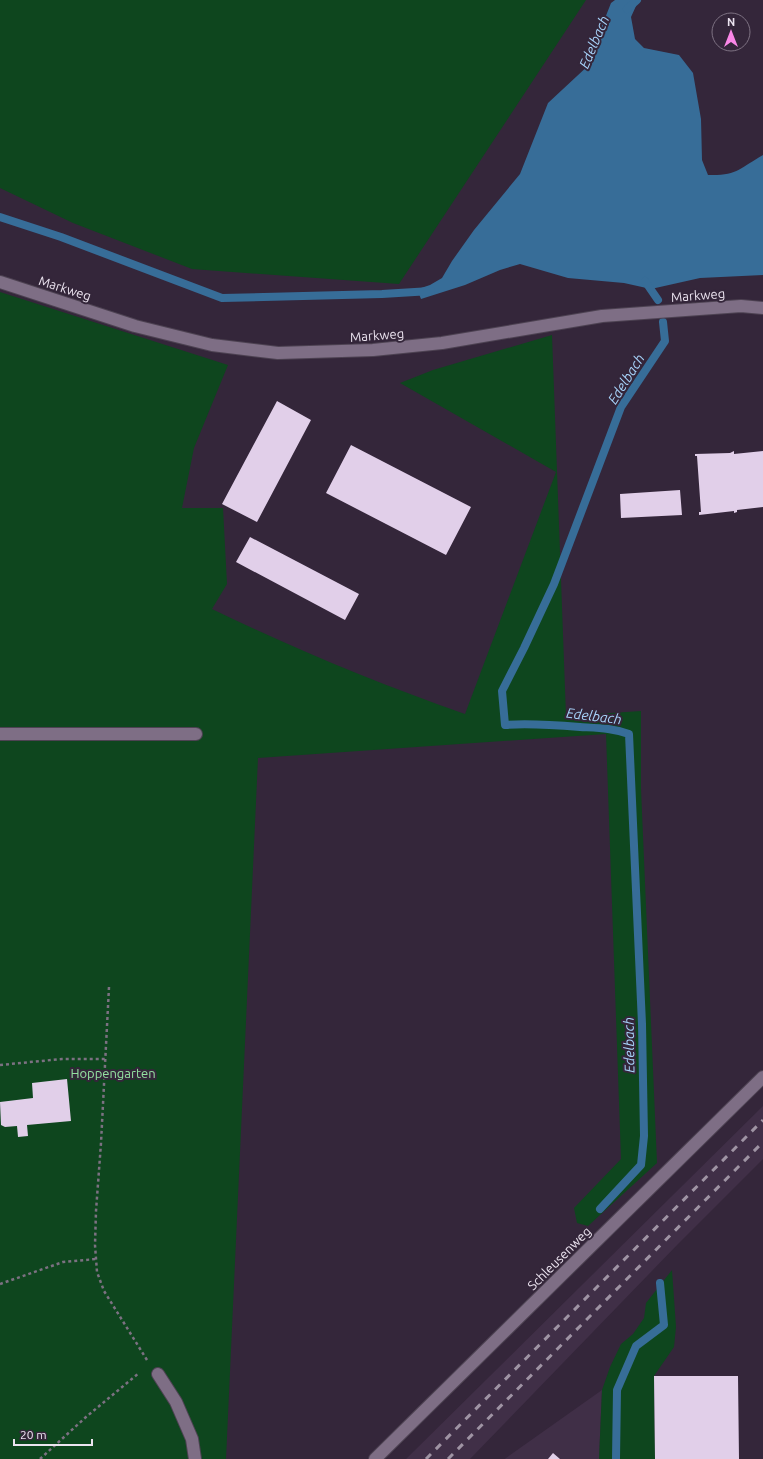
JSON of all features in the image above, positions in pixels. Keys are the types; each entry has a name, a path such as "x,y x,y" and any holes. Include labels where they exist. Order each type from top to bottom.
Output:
{"street":[{"name":"Markweg","path":"0,282 135,326 212,345 278,353 373,350 442,343 602,316 741,306 763,308"},
{"path":"0,734 196,734"},
{"name":"Schleusenweg","path":"375,1459 763,1077"},
{"path":"158,1374 176,1402 192,1439 195,1459"}],"path":[{"path":"109,988 96,1211 97,1272 104,1291 150,1364 158,1374"},
{"path":"0,1065 62,1059 105,1059"},
{"path":"0,1284 63,1262 96,1259"},
{"path":"40,1459 86,1417 150,1364"}],"shaded area":[{"path":"763,1106 763,1159 678,1244 470,1459 406,1459"},
{"path":"602,1390 599,1459 505,1459 506,1458"}],"green space":[{"path":"0,0 586,0 399,284 192,269 73,223 0,188"},
{"name":"Hoppengarten","path":"0,292 228,365 194,448 182,508 223,508 227,584 212,609 337,665 401,691 465,714 556,472 400,383 433,370 552,335 566,716 641,711 641,789 657,1163 588,1226 577,1223 574,1208 621,1159 606,734 258,758 226,1459 0,1459"},
{"path":"672,1270 676,1327 674,1347 654,1376 655,1459 599,1459 602,1390 610,1367 621,1344 633,1334 644,1318 646,1303"}],"water":[{"path":"615,0 632,0 636,6 631,17 635,39 644,48 679,55 693,73 701,119 702,160 708,175 732,173 763,155 763,275 700,278 651,289 624,283 568,278 520,264 500,270 465,285 421,299 419,294 421,288 442,278 474,230 520,174 548,103 591,63 598,36 611,3"}],"building":[{"path":"277,401 311,420 257,522 222,504"},
{"path":"351,445 471,507 446,555 326,493"},
{"path":"734,451 734,454 763,451 763,507 737,510 737,512 734,513 734,511 699,515 699,512 701,512 697,456 695,456 695,454 730,453"},
{"path":"680,490 682,515 621,518 620,494"},
{"path":"250,537 359,594 345,620 236,562"},
{"path":"67,1079 71,1121 27,1125 28,1136 18,1137 17,1126 5,1127 1,1125 0,1102 33,1098 32,1083"},
{"path":"654,1376 738,1376 739,1459 655,1459"},
{"path":"553,1453 560,1459 548,1459"}],"waterway":[{"name":"Edelbach","path":"627,9 637,0"},
{"path":"0,217 61,237 222,298 382,294 431,291"},
{"name":"Edelbach","path":"645,281 658,300"},
{"name":"Edelbach","path":"600,1209 641,1165 644,1136 642,1024 629,734 599,728 542,724 505,725 502,691 554,584 621,407 665,341 663,322"},
{"name":"Edelbach","path":"616,1459 617,1390 636,1346 664,1325 660,1283"}],"railway":[{"path":"426,1459 763,1120"},
{"path":"448,1459 763,1142"}]}
